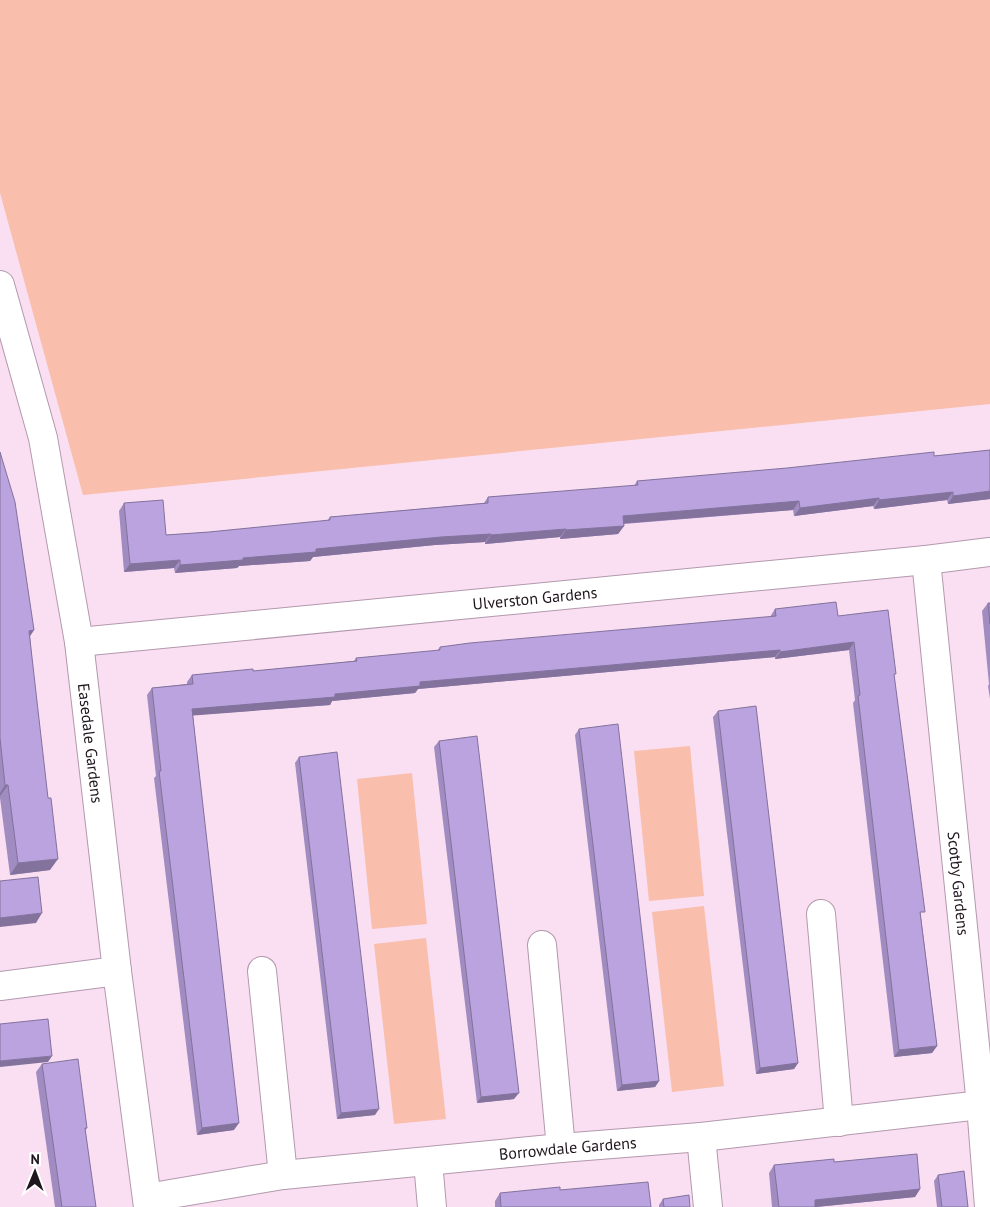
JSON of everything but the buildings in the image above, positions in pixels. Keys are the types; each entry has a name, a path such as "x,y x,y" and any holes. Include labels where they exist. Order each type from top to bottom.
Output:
{"street":[{"name":"Easedale Gardens","path":"0,285 43,438 79,642 117,971 147,1202"},
{"name":"Ulverston Gardens","path":"79,642 926,560 990,552"},
{"name":"Scotby Gardens","path":"926,560 985,1105 989,1207"},
{"path":"821,914 839,1122"},
{"path":"542,945 561,1148"},
{"path":"0,986 117,971"},
{"path":"262,971 283,1175"},
{"name":"Borrowdale Gardens","path":"147,1202 283,1175 561,1148 702,1137 985,1105"},
{"path":"702,1137 708,1207"},
{"path":"428,1162 432,1207"}],"shaded area":[{"path":"0,0 990,0 990,404 83,495 0,193"},
{"path":"690,746 704,896 649,901 634,751"},
{"path":"412,773 427,924 372,929 357,779"},
{"path":"704,906 724,1086 672,1092 652,912"},
{"path":"426,938 446,1119 394,1124 374,944"}]}
